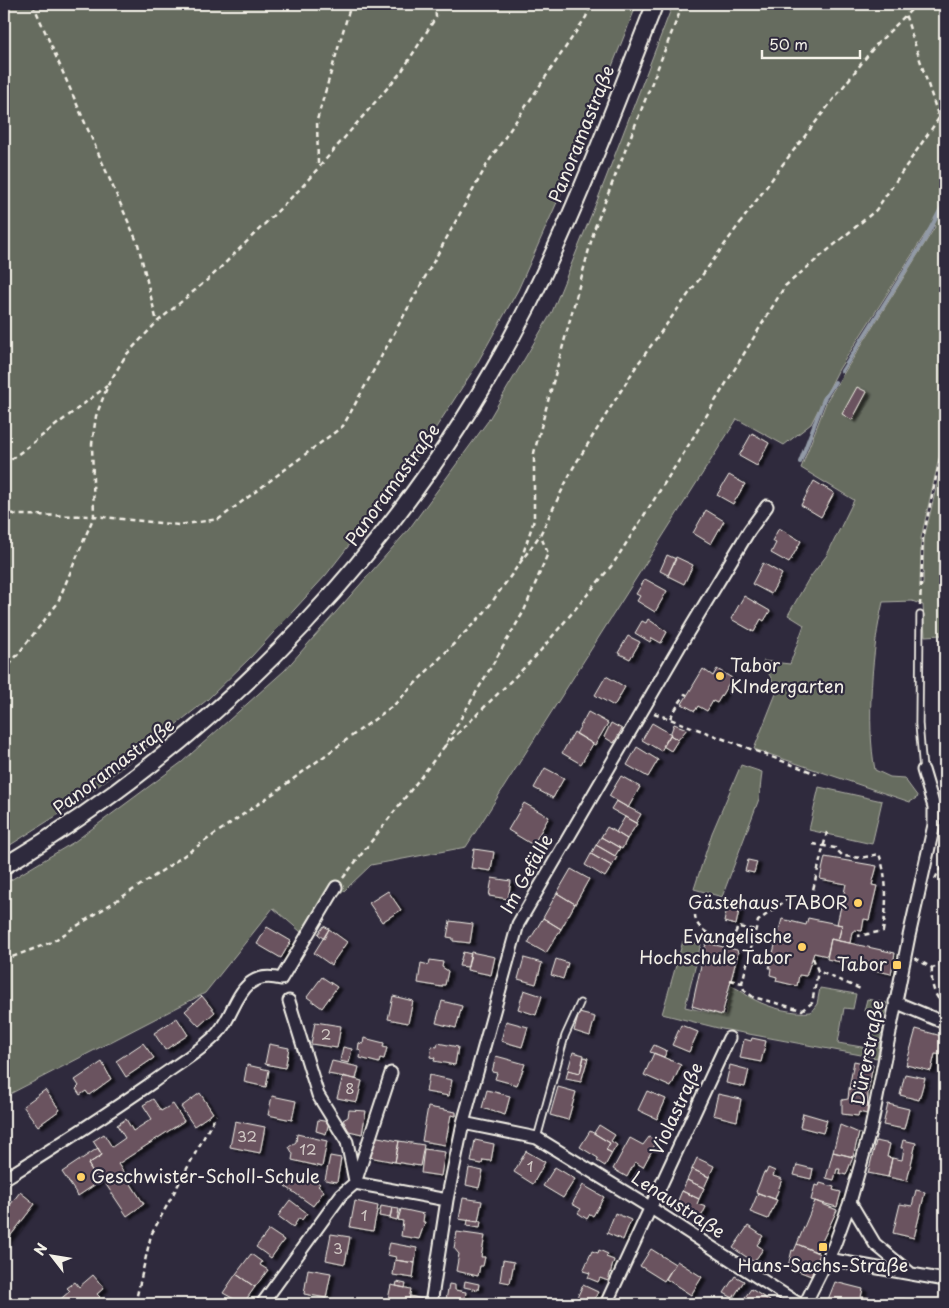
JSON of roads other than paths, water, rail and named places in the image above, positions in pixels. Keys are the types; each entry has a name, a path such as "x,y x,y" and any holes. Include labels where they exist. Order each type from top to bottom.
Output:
{"main road":[{"name":"Panoramastraße","path":"4,866 90,810 161,758 224,705 272,660 333,594 401,510 468,412 528,306 580,191 655,4"}],"street":[{"name":"Im Gefälle","path":"431,1304 447,1200 463,1123 518,924 749,531 767,506"},
{"name":"Dürerstraße","path":"805,1304 828,1259 850,1202 871,1128 895,1002 934,825 934,807 924,770"},
{"path":"4,1179 136,1094 216,1036 239,996 251,983 268,975 281,979 336,887"},
{"path":"289,1001 318,1095 347,1142 355,1182"},
{"path":"895,1002 945,1022"},
{"name":"Violastraße","path":"606,1304 729,1038"},
{"path":"262,1304 341,1195 355,1182 391,1073"},
{"name":"Lenaustraße","path":"463,1123 537,1138 651,1208 799,1304"},
{"path":"355,1182 447,1200"},
{"path":"850,1202 875,1244 911,1273"},
{"path":"828,1259 945,1280"}],"lane":[{"path":"920,615 918,706 924,770"},
{"path":"537,1138 565,1036 580,1003"}],"waterway":[{"path":"842,371 924,241 945,201"},
{"path":"800,462 824,399 835,382"}],"place":[{"name":"Tabor KIndergarten","path":"720,676"},
{"name":"Gästehaus TABOR","path":"858,903"},
{"name":"Evangelische Hochschule Tabor","path":"802,947"},
{"name":"Tabor","path":"897,965"},
{"name":"Geschwister-Scholl-Schule","path":"81,1177"},
{"name":"Hans-Sachs-Straße","path":"823,1247"}]}
